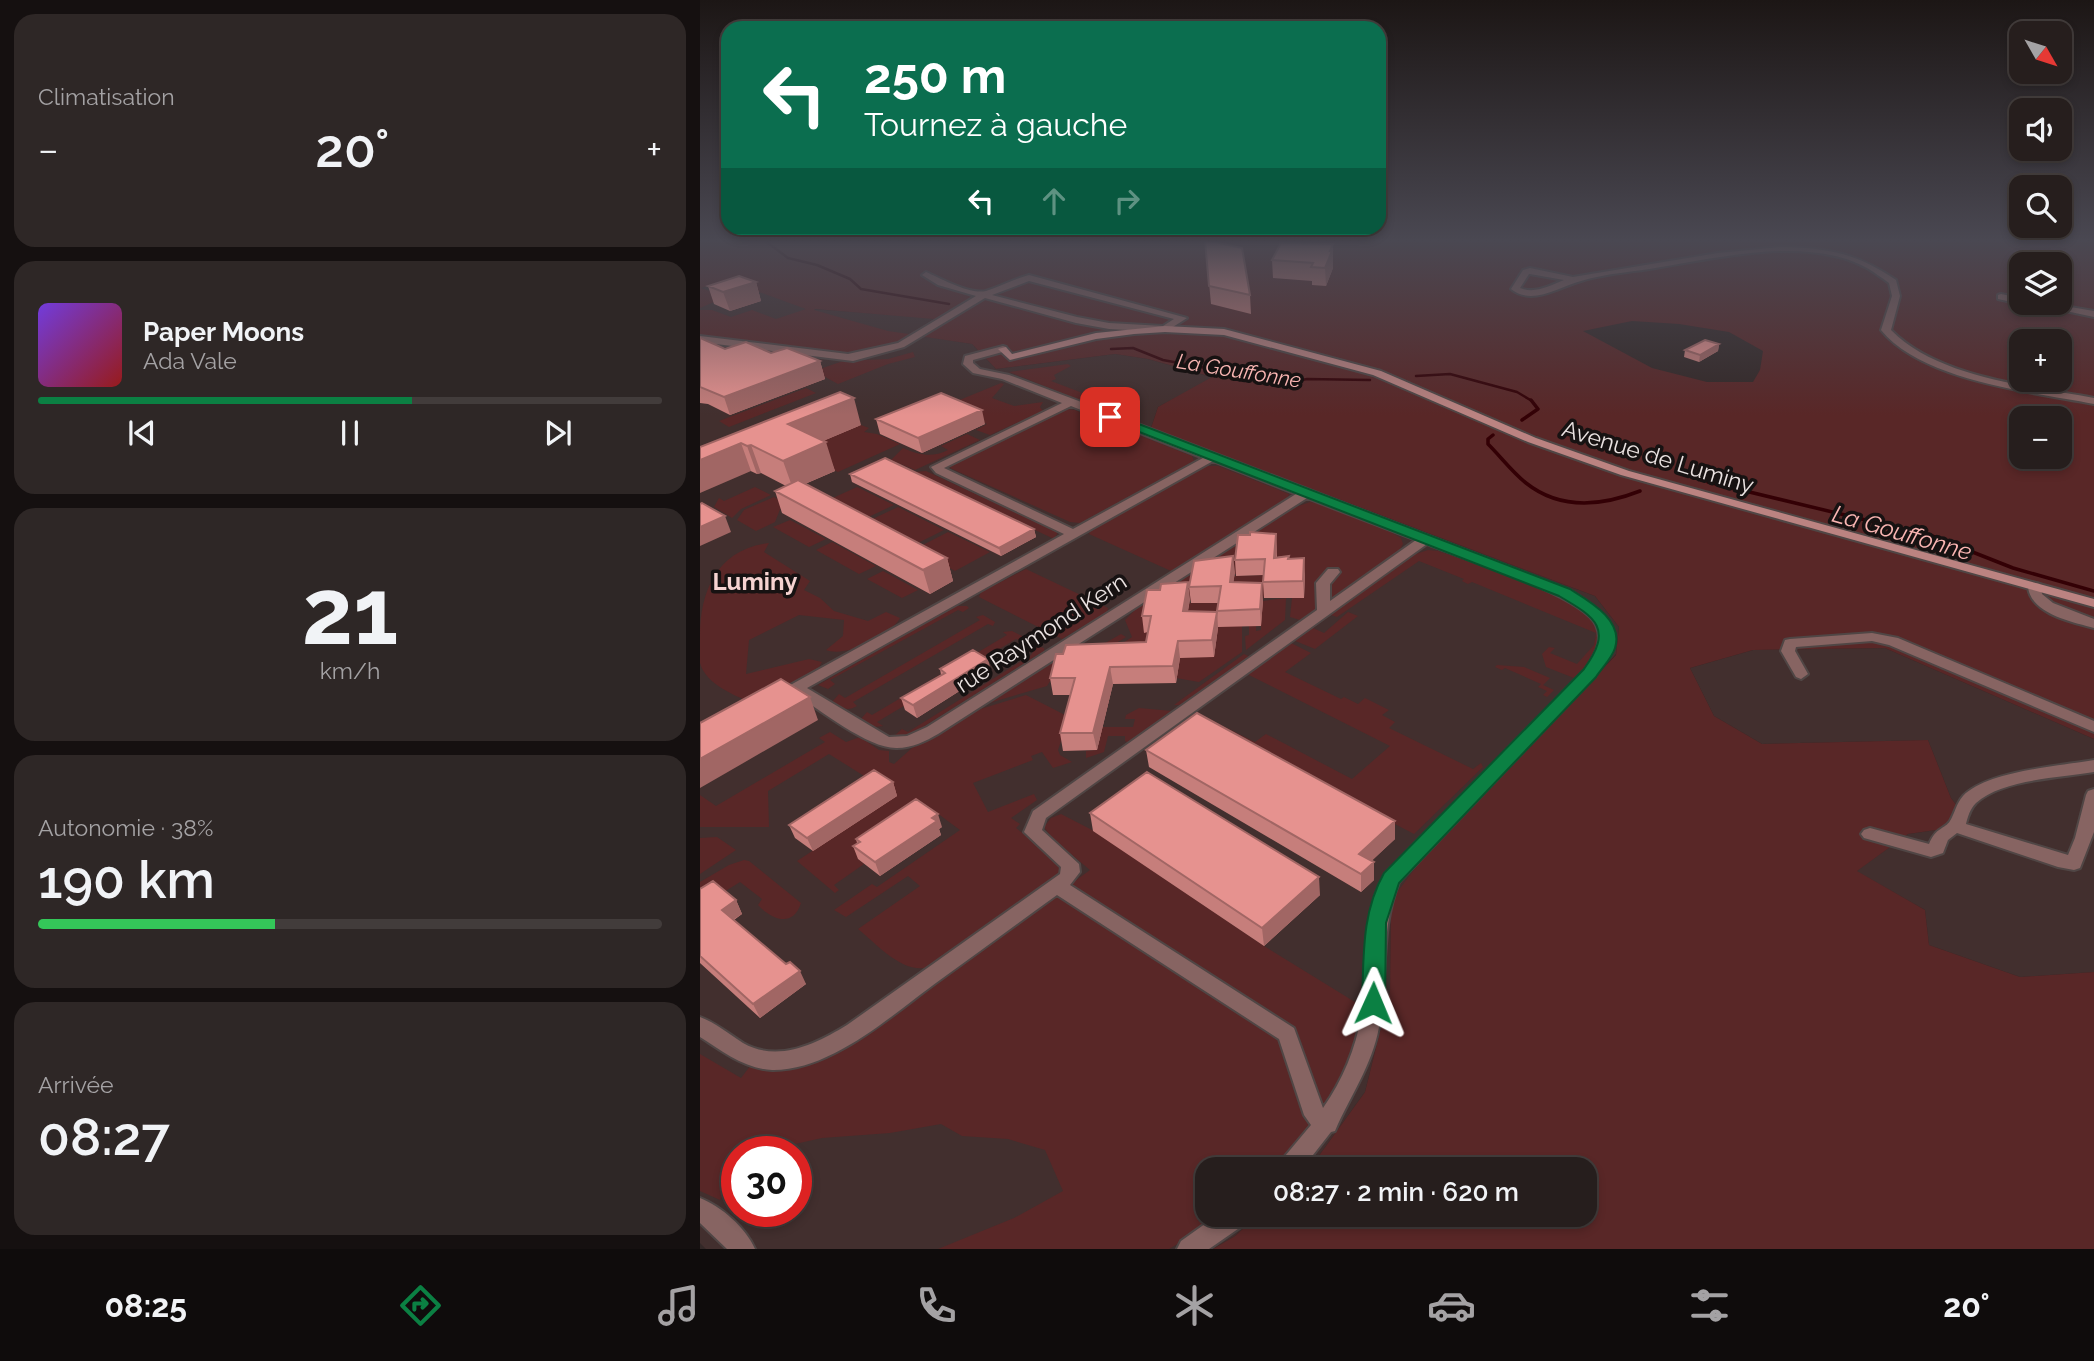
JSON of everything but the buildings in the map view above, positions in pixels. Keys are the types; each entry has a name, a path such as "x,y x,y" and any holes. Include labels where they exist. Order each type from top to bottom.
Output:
{"street":[{"path":"700,339 846,358 878,358 907,350 986,298"},
{"name":"Avenue de Luminy","path":"1002,298 1076,320 1109,326 1170,326"},
{"name":"Avenue de Luminy","path":"1006,298 1100,319 1217,331 1377,373 1543,444 1625,473 2094,603"},
{"path":"1110,298 1182,318 1170,326"},
{"path":"1895,298 1886,330 1897,343 1910,352 1953,370 2094,401"},
{"path":"2072,308 2076,310"},
{"path":"2072,309 2094,314"},
{"path":"1074,332 1076,320"},
{"name":"Avenue de Luminy","path":"1006,353 1074,332 1149,323"},
{"name":"Avenue de Luminy","path":"1006,353 1096,336 1170,326"},
{"path":"1006,353 973,366 977,371 995,373 1072,402 1564,593 1584,604 1599,617 1608,632 1607,649 1590,673 1391,879 1381,901 1376,923 1373,1003 1367,1045 1347,1093 1327,1125 1299,1157"},
{"path":"1072,402 937,467 940,471 1073,534"},
{"path":"773,701 1213,457"},
{"name":"rue Raymond Kern","path":"796,688 877,739 885,743 905,744 964,710 1306,493"},
{"path":"700,1026 756,1059 802,1056 829,1046 855,1031 1057,886 1071,872 1070,864 1033,832 1039,816 1425,540"},
{"path":"1324,612 1323,583 1333,572"},
{"path":"2035,587 2037,600 2046,606 2094,624"},
{"path":"1801,674 1788,651 1790,643 1829,638 1883,639 2094,727"},
{"path":"1957,827 1961,811 1969,799 1984,790 2003,783 2094,766"},
{"path":"1870,834 1931,851 1937,848 1939,837 1945,831 1957,827 2074,863 2084,838 2094,795"},
{"path":"1057,886 1287,1034 1315,1115 1327,1125"},
{"path":"700,1209 720,1224 743,1249"},
{"path":"1188,1249 1221,1227"}],"shaded area":[{"path":"700,298 783,298 810,309 935,318 910,334 972,344 996,369 1115,354 1148,359 1214,378 1158,407 1151,428 1595,596 1619,627 1616,654 1391,900 1390,991 1365,1092 1318,1157 1195,1157 1195,1227 1245,1227 1213,1249 706,1249 700,1243"},
{"path":"700,298 723,298 700,308"},
{"path":"776,298 2009,298 2009,315 2072,315 2072,298 2094,298 2094,739 1885,648 1753,650 1690,668 1714,716 1762,744 1928,740 1951,798 1971,825 1908,834 1857,871 1925,910 1929,945 2020,977 2094,972 2094,1249 1213,1249 1245,1227 1597,1227 1597,1157 1318,1157 1365,1092 1390,991 1391,900 1427,853 1616,655 1619,627 1595,596 1151,428 1158,407 1212,377 1148,359 1115,354 996,369 972,344 912,335 891,345 871,350 835,354 700,335 700,310 712,310 731,317 752,310 776,319 806,309","holes":["815,309 934,319 909,334 888,331","1632,321 1679,324 1729,332 1763,351 1760,370 1753,382 1707,382 1652,368 1583,331"]},
{"path":"913,352 915,357 888,364 838,384 814,371 843,361 888,359"},
{"path":"1068,364 1071,366 1054,375 1056,379 1051,381 1130,411 1136,408 1138,409 1133,421 1009,372"},
{"path":"1004,384 992,398 1014,406 1043,402 1040,407 1043,411 990,435 976,430 987,424 945,406"},
{"path":"806,388 816,393 729,427 719,421"},
{"path":"1067,409 1192,456 1194,461 1080,523 1070,522 950,468 953,463"},
{"path":"861,425 869,428 864,432 877,434 900,444 838,472 796,452"},
{"path":"967,434 980,440 915,470 891,460 903,448 926,455 948,450 941,446"},
{"path":"1206,466 1218,466 1289,494 1287,500 1171,571 1089,534 1091,530"},
{"path":"926,471 1058,532 1054,539 913,472"},
{"path":"755,487 771,495 741,509 732,518 714,507 719,498 724,501"},
{"path":"857,487 894,505 860,521 824,502"},
{"path":"774,497 783,502 775,522 756,531 737,520 744,510"},
{"path":"1310,502 1390,532 1401,538 1403,544 1399,551 1303,621 1290,617 1292,598 1304,597 1305,575 1223,574 1192,600 1177,601 1153,632 1149,656 1123,643 1132,637 1125,620 1140,605 1293,508"},
{"path":"898,507 944,530 910,547 864,523"},
{"path":"790,520 826,539 809,547 773,527"},
{"path":"948,532 990,552 955,571 915,549"},
{"path":"832,542 876,566 859,574 816,550"},
{"path":"769,543 764,552 810,581 804,590 820,598 834,611 868,621 886,612 900,618 887,632 867,644 845,651 826,650 843,636 844,620 799,615 749,640 746,674 809,659 822,662 817,671 755,704 715,684 703,671 700,663 701,619 708,588 715,574 737,554"},
{"path":"1428,550 1502,573 1555,595 1578,608 1593,620 1600,633 1600,640 1592,658 1574,678 1546,667 1542,654 1549,647 1555,648 1550,653 1577,664 1594,645 1596,633 1472,582 1468,584 1462,581 1464,579 1419,561 1337,617 1331,615 1313,628 1324,633 1348,612 1358,616 1315,649 1293,640 1410,556"},
{"path":"1026,569 1108,608 1107,612 1062,639 979,597 981,592"},
{"path":"883,571 918,590 902,598 867,579"},
{"path":"1267,575 1263,601 1286,598 1285,620 1246,650 1245,636 1249,635 1249,626 1256,626 1256,631 1261,630 1261,626 1231,600 1234,576"},
{"path":"1189,603 1223,603 1242,626 1242,652 1199,682 1176,678"},
{"path":"955,606 969,608 963,612 958,610 830,680 835,684 828,689 818,685"},
{"path":"983,615 995,622 993,626 988,624 853,702 857,706 850,709 832,702 839,694 845,698 980,620 976,617"},
{"path":"1012,631 1024,637 1021,641 1016,639 877,722 883,726 874,727 861,719 867,712 872,715 1007,635 1003,632"},
{"path":"1121,634 1126,637 1062,670 1047,686 979,706 1072,648 1100,646"},
{"path":"1289,642 1311,653 1285,672 1341,699 1344,697 1358,704 1365,698 1389,710 1382,715 1395,722 1389,728 1473,769 1481,763 1483,767 1414,834 1188,716 1195,712 1255,742 1266,734 1352,779 1390,746 1247,674"},
{"path":"1036,646 1044,648 1044,651 904,739 894,736 902,729 908,732 1031,655 1033,652 1030,650"},
{"path":"1885,648 2094,739 2094,972 2020,977 1929,945 1925,910 1856,871 1908,834 1970,825 1951,798 1928,740 1762,744 1714,716 1690,668 1753,650"},
{"path":"1244,654 1252,658 1185,705 1174,705"},
{"path":"1495,667 1524,667 1550,678 1543,685 1554,690 1547,697 1543,695 1547,691 1538,687 1541,684 1505,668 1502,670"},
{"path":"1026,695 1065,715 1068,720 1058,750 1060,755 1072,762 1053,768 1042,752 1031,756 1033,760 973,783 988,812 1034,794 1037,800 1011,818 1020,824 1016,828 1063,865 1062,872 930,967 910,967 901,963 858,929 920,886 908,876 846,917 834,910 872,884 877,887 960,830 933,810 858,859 864,864 834,885 839,890 835,893 797,861 896,796 829,754 768,791 769,827 700,827 700,795 716,806 825,742 819,738 830,732 846,742 860,737 879,750 889,751 889,762 894,764 912,748 974,711"},
{"path":"1139,708 1172,711 1174,714 1131,744 1125,741 1125,736 1108,736 1104,752 1086,758 1086,751 1097,750 1102,727 1133,727 1135,719 1125,719 1126,715"},
{"path":"1061,814 1094,831 1264,946 1363,1007 1355,1056 1339,1094 1287,1157 1195,1157 1195,1227 1205,1227 1169,1249 938,1249 1014,1218 1063,1191 1045,1150 1008,1139 962,1136 941,1124 890,1133 812,1140 812,1136 721,1136 721,1199 700,1191 700,1054 741,1078 751,1065 765,1068 792,1067 830,1055 855,1042 1090,870 1053,839 1044,827 1051,818"},
{"path":"717,837 736,850 700,874 700,838"},
{"path":"749,861 801,903 793,916 782,919 770,915 758,905 762,899 740,882 700,907 700,882 729,865"}],"waterway":[{"name":"La Gouffonne","path":"915,298 949,304"},
{"name":"La Gouffonne","path":"1111,349 1133,348 1163,360 1286,383 1307,379 1370,380"},
{"name":"La Gouffonne","path":"1416,376 1450,374 1517,392 1532,401"},
{"name":"La Gouffonne","path":"1522,420 1538,409 1532,401"},
{"name":"La Gouffonne","path":"1493,435 1488,439 1488,444 1511,469 1539,492 1553,498 1581,503 1596,502 1640,491"},
{"name":"La Gouffonne","path":"1708,482 1932,536 2013,568 2094,591"}],"district":[{"name":"Luminy","path":"755,582"}],"route":[{"path":"1110,417 1564,593 1584,604 1599,617 1608,632 1607,649 1590,673 1412,854 1391,879 1381,901 1376,923 1373,1003"}]}
